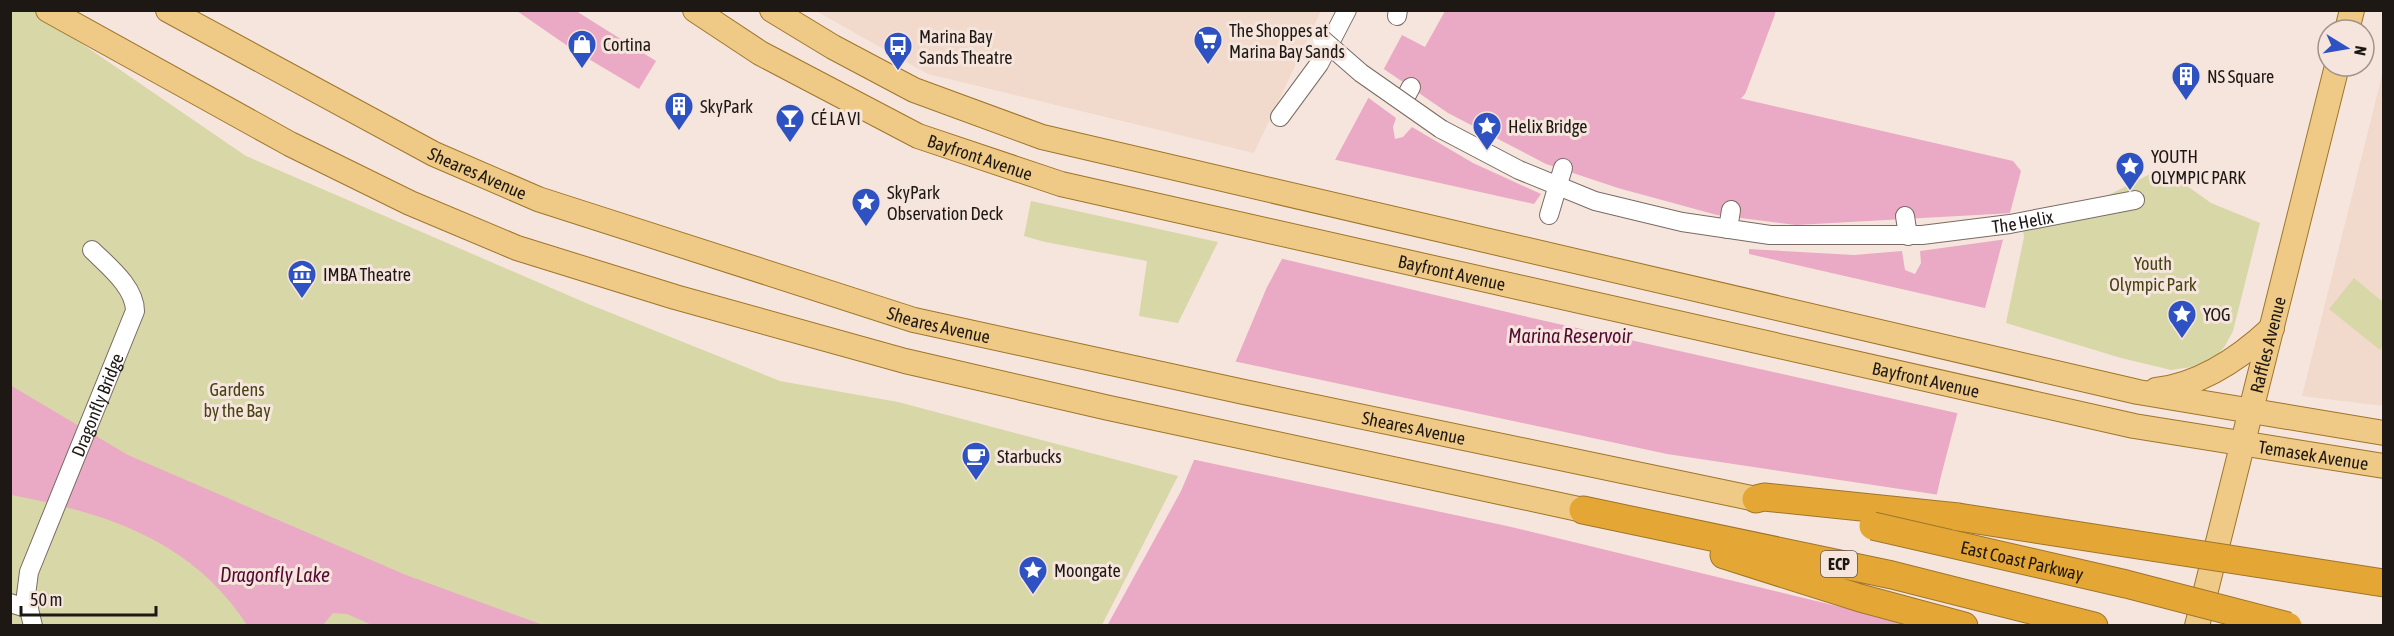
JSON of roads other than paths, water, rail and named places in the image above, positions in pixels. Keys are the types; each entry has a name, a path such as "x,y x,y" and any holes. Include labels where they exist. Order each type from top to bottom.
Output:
{"highway":[{"path":"1756,499 1764,497 1958,517 2384,584"},
{"name":"East Coast Parkway","path":"1756,499 2126,584 2288,626"},
{"path":"1582,510 1860,598 1964,626"},
{"name":"ECP","path":"1582,510 1892,575 2094,626"}],"main road":[{"path":"48,10 290,144 410,202 517,248 675,297 905,361 1109,408 1582,510"},
{"name":"Sheares Avenue","path":"168,10 434,154 538,199 914,320 1244,392 1756,499"},
{"name":"Bayfront Avenue","path":"695,10 760,53 918,136 1061,184 2133,426 2243,443"},
{"name":"Bayfront Avenue","path":"772,10 832,46 914,90 1042,137 2138,392 2251,411"},
{"name":"Raffles Avenue","path":"2197,626 2334,78"},
{"path":"2138,392 2190,383 2215,371 2258,341 2272,328"},
{"name":"Temasek Avenue","path":"2251,411 2384,434"},
{"name":"Temasek Avenue","path":"2243,443 2384,466"}],"street":[{"path":"1280,117 1319,64 1347,10"},
{"name":"The Helix","path":"1322,39 1361,73 1407,94 1445,131 1519,170 1595,201 1682,222 1770,235 1908,236 2010,224 2135,200"},
{"path":"1549,215 1563,168"},
{"path":"1728,229 1731,210"},
{"path":"1905,216 1908,236"},
{"name":"Dragonfly Bridge","path":"31,617 26,595 29,572 135,310 135,300 127,287 92,250"},
{"path":"10,603 31,617"}],"water":[{"path":"517,11 576,11 656,61 639,89 572,49"},
{"name":"Marina Reservoir","path":"1445,11 1751,11 1739,98 2013,161 2021,171 1941,476 1907,625 1107,626 1181,491 1267,287 1402,35 1425,47"},
{"name":"Dragonfly Lake","path":"10,385 128,455 406,575 543,625 372,625 347,614 333,613 323,625 247,625 225,596 200,571 173,551 144,535 80,511 11,495"}],"waterway":[{"name":"Marina Reservoir","path":"1731,85 1759,10"}],"place":[{"name":"The Shoppes at Marina Bay Sands","path":"1208,66"},
{"name":"Cortina","path":"582,70"},
{"name":"Marina Bay Sands Theatre","path":"898,72"},
{"name":"NS Square","path":"2186,102"},
{"name":"SkyPark","path":"679,132"},
{"name":"CÉ LA VI","path":"790,144"},
{"name":"Helix Bridge","path":"1487,152"},
{"name":"YOUTH OLYMPIC PARK","path":"2130,192"},
{"name":"SkyPark Observation Deck","path":"866,228"},
{"name":"IMBA Theatre","path":"302,300"},
{"name":"YOG","path":"2182,340"},
{"name":"Starbucks","path":"976,482"},
{"name":"Moongate","path":"1033,596"}],"park label":[{"name":"Youth Olympic Park","path":"2153,273"},
{"name":"Gardens by the Bay","path":"237,399"}]}
